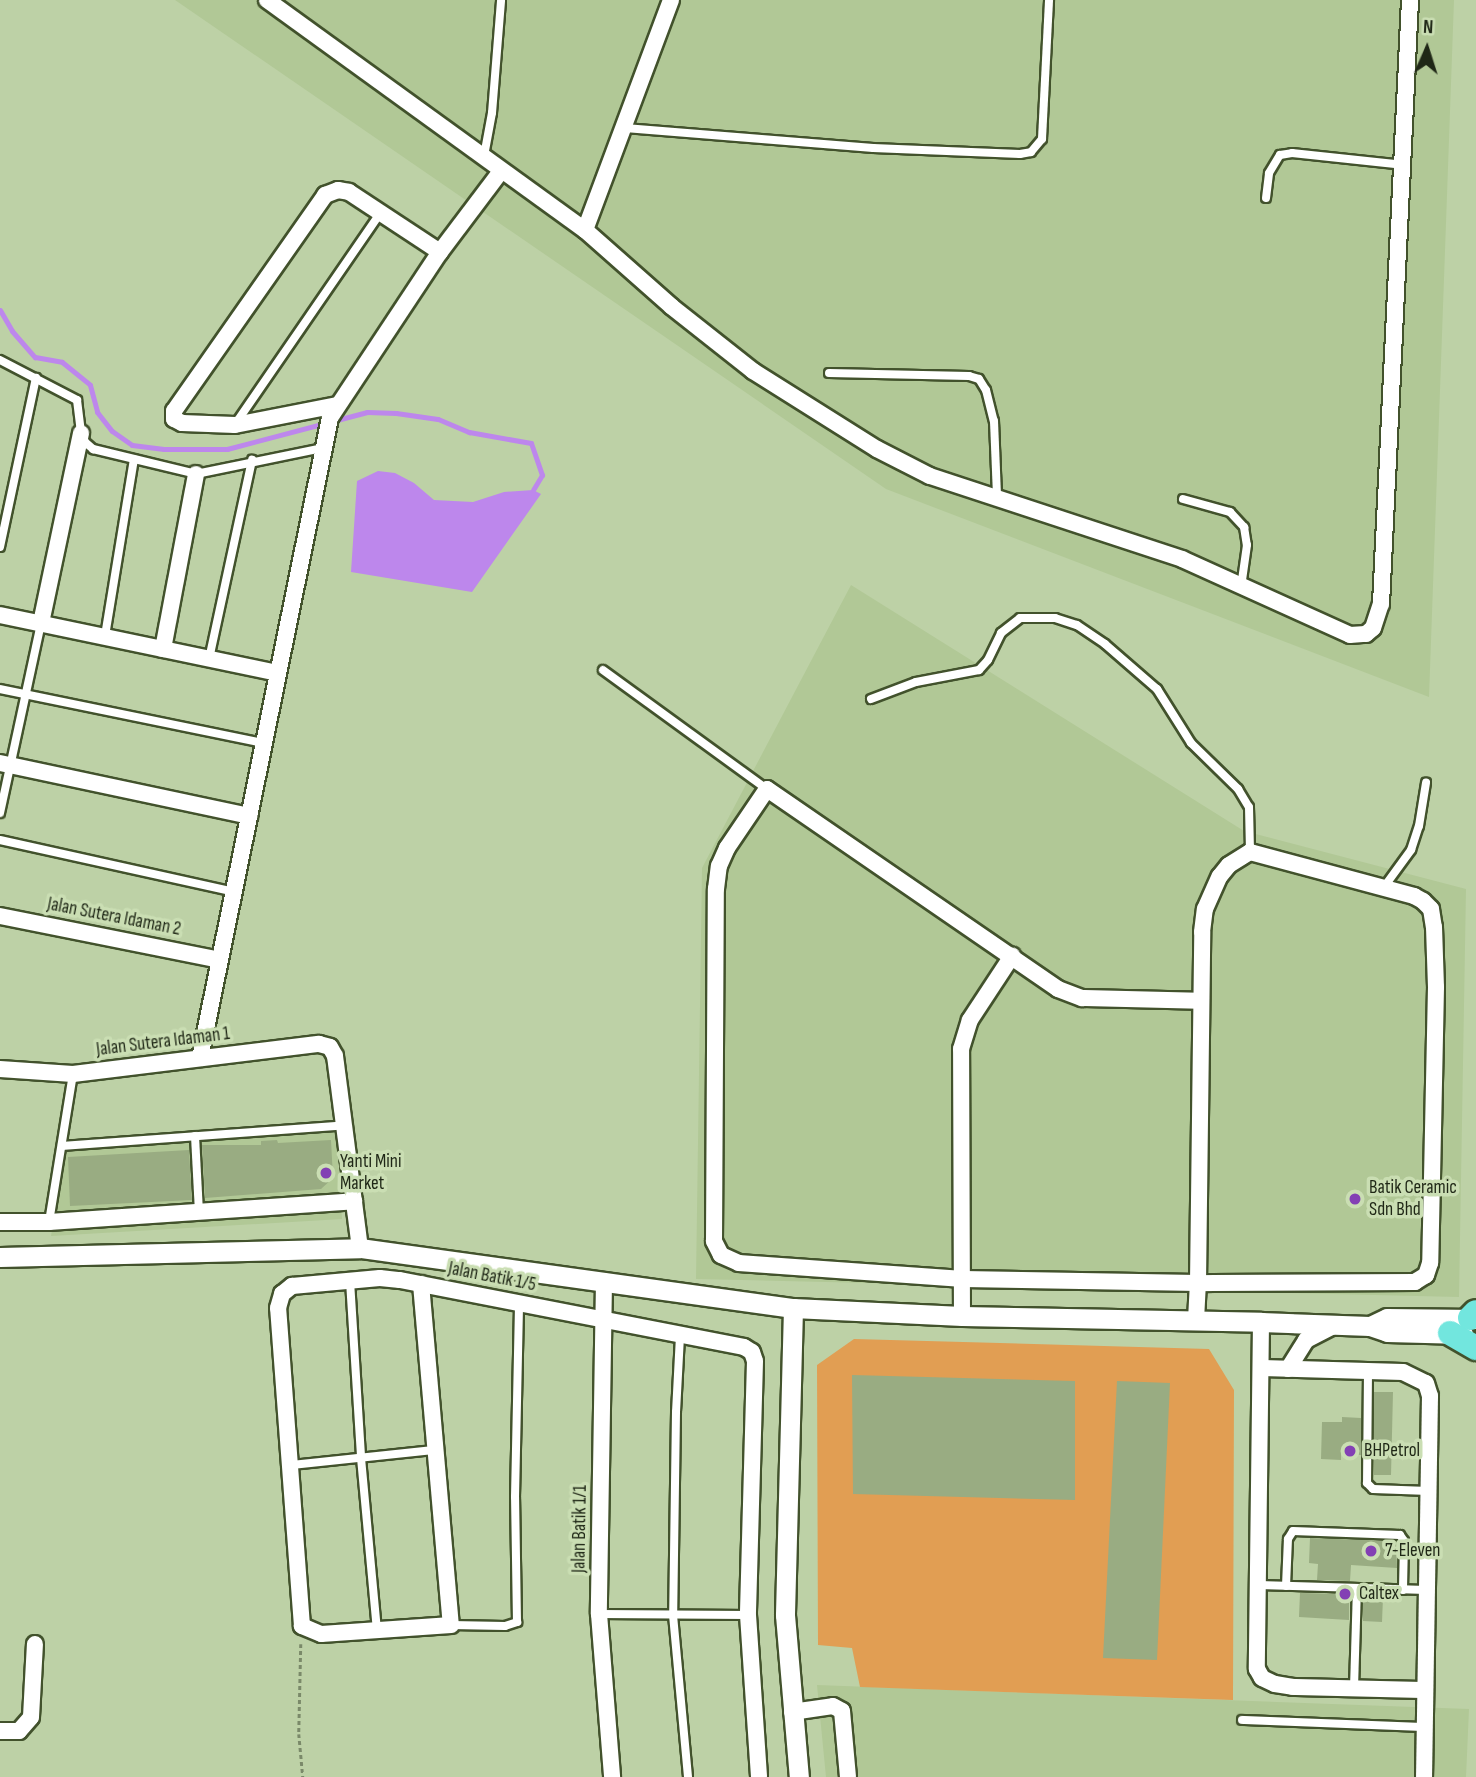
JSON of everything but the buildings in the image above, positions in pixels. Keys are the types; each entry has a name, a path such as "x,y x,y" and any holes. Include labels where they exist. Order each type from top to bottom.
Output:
{"highway":[{"path":"1450,1334 1476,1348"}],"street":[{"path":"267,0 584,230 672,307 743,363 823,417 930,476 1141,543 1350,635 1366,634 1378,618 1384,563 1410,0"},
{"path":"584,230 625,128 671,0"},
{"path":"200,1058 329,426 440,252 500,171"},
{"path":"329,426 182,423 174,419 174,411 325,195 338,190 349,192 440,252"},
{"path":"41,623 81,433"},
{"path":"163,649 196,474"},
{"path":"0,615 277,673"},
{"path":"6,765 248,816"},
{"path":"1196,1320 1198,1283 1200,1001 1205,909 1229,865 1250,852 1384,887 1423,901 1431,909 1434,927 1436,987 1430,1263 1426,1275 1415,1282 1198,1283 962,1279 738,1263 722,1255 714,1241 716,889 719,866 727,848 768,789 1058,989 1082,998 1200,1001"},
{"name":"Jalan Sutera Idaman 2","path":"0,916 220,960"},
{"path":"962,1316 961,1049 970,1020 1012,956"},
{"name":"Jalan Sutera Idaman 1","path":"0,1069 74,1074 319,1044 330,1047 335,1056 345,1125"},
{"path":"345,1125 360,1248"},
{"path":"0,1223 49,1223 354,1201"},
{"path":"0,1257 360,1248 793,1308 962,1316 1370,1326 1387,1332 1450,1334 1474,1321"},
{"name":"Jalan Batik 1/5","path":"302,1626 278,1308 282,1294 292,1286 380,1278 744,1347 752,1352 755,1361 748,1615 759,1777"},
{"name":"Jalan Batik 1/1","path":"604,1281 599,1614 612,1777"},
{"path":"302,1626 321,1634 451,1625 433,1450 421,1284"},
{"path":"793,1308 785,1615 799,1777"},
{"path":"1370,1326 1387,1318 1474,1321"},
{"path":"1261,1322 1257,1669 1262,1678 1275,1684 1293,1687 1425,1690"},
{"path":"1288,1368 1306,1340 1327,1328 1339,1325"},
{"path":"1262,1368 1403,1372 1426,1383 1430,1396 1424,1777"},
{"path":"0,1731 19,1731 31,1717 35,1644"},
{"path":"792,1712 834,1706 842,1711 848,1777"}],"lane":[{"path":"483,159 492,113 501,0"},
{"path":"625,128 873,148 1020,154 1031,152 1042,139 1049,0"},
{"path":"1266,198 1269,173 1280,155 1292,153 1404,165"},
{"path":"235,425 381,212"},
{"path":"0,360 77,400 81,433 85,442 93,449 196,474 252,460 329,426"},
{"path":"829,373 969,376 979,379 986,390 993,421 998,497"},
{"path":"0,547 36,378"},
{"path":"105,636 134,459"},
{"path":"209,659 252,460"},
{"path":"1183,499 1230,512 1244,527 1247,545 1241,587"},
{"path":"871,699 916,682 979,670 988,660 1001,633 1020,618 1055,618 1077,625 1105,644 1157,689 1191,743 1238,789 1249,807 1250,852"},
{"path":"0,814 6,765 27,694 41,623"},
{"path":"603,670 768,789"},
{"path":"0,689 264,743"},
{"path":"1384,887 1411,850 1419,826 1426,783"},
{"path":"0,840 234,892"},
{"path":"49,1223 74,1074"},
{"path":"62,1146 345,1125"},
{"path":"195,1136 199,1212"},
{"path":"350,1280 361,1458 377,1630"},
{"path":"451,1625 505,1626 517,1622 515,1497 519,1304"},
{"path":"680,1336 673,1615 688,1777"},
{"path":"1368,1371 1367,1483 1373,1489 1429,1491"},
{"path":"291,1465 433,1450"},
{"path":"1286,1586 1288,1539 1293,1531 1399,1535 1404,1541 1404,1590"},
{"path":"1259,1585 1427,1590"},
{"path":"1354,1688 1357,1588"},
{"path":"599,1614 748,1615"},
{"path":"1242,1720 1425,1727"}],"path":[{"path":"302,1626 299,1734 303,1777"}],"shaded area":[{"path":"175,0 1454,0 1429,697 886,489"},
{"path":"378,471 395,473 414,483 434,500 473,502 504,492 533,490 541,494 472,592 351,572 357,481"},
{"path":"851,585 1244,831 1466,889 1459,1297 696,1279 702,868"},
{"path":"336,1131 342,1219 51,1236 65,1150"},
{"path":"854,1339 1209,1349 1234,1390 1233,1700 860,1687 852,1648 818,1645 817,1365"},
{"path":"817,1685 1469,1709 1466,1777 826,1777"}],"waterway":[{"path":"0,310 12,331 35,357 62,362 90,385 97,412 112,431 132,445 164,449 227,449 367,412 396,413 438,419 469,432 531,443 542,475 533,490"}],"place":[{"name":"Yanti Mini Market","path":"326,1173"},
{"name":"Batik Ceramic Sdn Bhd","path":"1355,1199"},
{"name":"BHPetrol","path":"1350,1451"},
{"name":"7-Eleven","path":"1371,1551"},
{"name":"Caltex","path":"1345,1594"}]}
